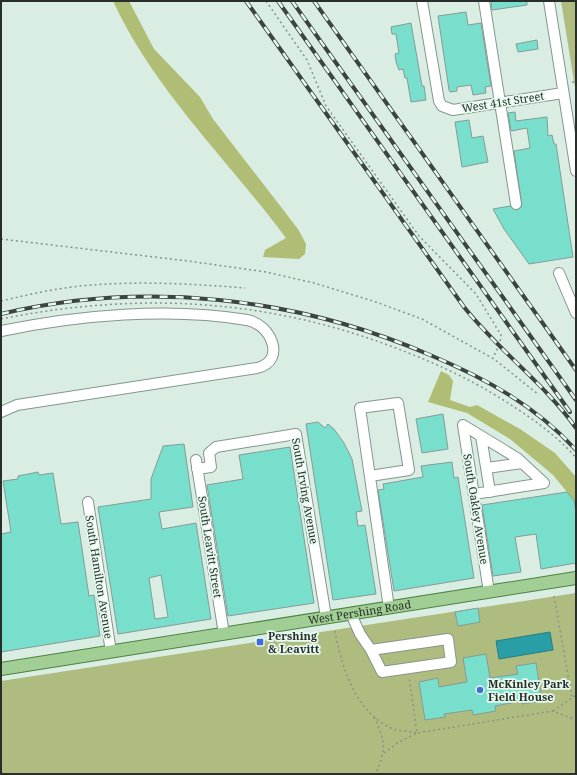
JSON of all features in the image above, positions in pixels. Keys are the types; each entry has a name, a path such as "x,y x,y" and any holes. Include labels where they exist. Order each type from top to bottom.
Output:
{"main road":[{"name":"West Pershing Road","path":"1,669 576,578"}],"street":[{"name":"West 41st Street","path":"422,1 439,101 442,106 453,110 564,93"},
{"path":"484,1 516,204"},
{"path":"549,1 576,171"},
{"path":"559,272 576,313"},
{"path":"1,331 39,324 135,315 169,314 211,317 247,320 262,325 270,337 273,352 268,363 257,368 17,405 1,412"},
{"path":"370,476 409,470 398,403 360,408 389,608"},
{"name":"South Oakley Avenue","path":"480,436 463,426 489,592"},
{"name":"South Irving Avenue","path":"196,464 211,467 209,453 216,447 296,434 326,618"},
{"path":"474,494 544,483 522,463 480,436"},
{"path":"480,436 487,468 490,492"},
{"path":"487,468 522,463"},
{"name":"South Leavitt Street","path":"196,464 224,634"},
{"name":"South Hamilton Avenue","path":"88,502 111,652"},
{"path":"350,614 382,672 451,662 448,639 371,650"}],"path":[{"path":"266,1 307,60 326,106 419,236 476,294 502,335 500,343 492,358"},
{"path":"1,239 188,261 266,272 314,283 373,301 422,319 492,358 539,395"},
{"path":"1,301 45,291 92,285 161,283 245,288"},
{"path":"1,319 67,307 146,302 216,304 299,318 346,330 437,364 468,379 525,414 576,458"},
{"path":"554,596 572,698"},
{"path":"335,631 345,673 358,697 374,716 388,727 417,733"},
{"path":"408,668 417,733"},
{"path":"384,753 417,733 553,711 576,695"},
{"path":"553,711 576,720"},
{"path":"374,716 384,737 384,753 376,774"},
{"path":"1,772 5,774"}],"green space":[{"path":"113,1 129,1 154,49 200,97 213,119 298,229 306,244 305,254 299,259 263,257 265,250 286,238 170,95 130,34"},
{"path":"561,1 576,1 576,94"},
{"path":"441,371 449,375 453,381 450,400 470,407 477,405 520,429 555,453 576,477 576,503 553,475 510,439 467,413 428,402"},
{"path":"576,593 576,774 1,774 1,681"}],"water":[{"path":"550,632 553,650 499,659 496,641"}],"building":[{"path":"491,1 527,1 527,5 492,10"},
{"path":"466,12 468,25 481,23 491,86 485,87 486,93 473,95 471,85 457,87 457,91 450,92 449,90 438,16"},
{"path":"411,23 422,86 424,86 426,100 411,102 407,78 405,78 403,69 399,70 396,62 395,54 399,53 396,34 392,34 391,27"},
{"path":"537,40 538,49 518,52 516,44"},
{"path":"515,112 516,121 547,117 548,136 552,135 554,144 556,144 573,257 529,264 504,229 493,209 510,206 517,210 522,206 514,151 530,148 527,128 511,131 508,113"},
{"path":"469,120 472,138 483,136 488,162 462,167 455,122"},
{"path":"443,414 448,449 422,453 416,419"},
{"path":"318,422 325,428 328,424 334,429 344,443 352,459 362,511 356,512 358,526 365,525 376,594 333,600 306,424"},
{"path":"184,444 193,507 159,512 162,529 196,523 211,619 118,634 98,507 151,499 151,479 163,446","holes":["161,575 168,617 155,619 149,578"]},
{"path":"290,447 314,603 228,616 207,485 243,479 239,455"},
{"path":"452,462 454,478 458,477 474,578 394,591 378,490 384,489 383,484 423,477 421,466"},
{"path":"38,472 39,475 53,473 61,524 78,522 89,596 94,595 100,636 1,652 1,534 11,532 3,481 18,479 18,476"},
{"path":"567,492 574,500 576,513 576,563 541,569 536,534 515,537 521,572 493,576 482,505"},
{"path":"478,608 480,622 458,626 455,612"},
{"name":"McKinley Park Field House","path":"486,654 490,678 518,674 516,666 536,663 542,701 522,704 522,701 495,706 496,711 473,715 472,710 444,714 445,717 425,720 419,682 438,678 439,687 467,682 463,658"}],"railway":[{"path":"246,1 464,307 492,338 550,396 576,428"},
{"path":"278,1 570,412"},
{"path":"292,1 576,400"},
{"path":"314,1 576,370"},
{"path":"1,314 55,304 110,298 164,297 219,300 273,308 327,319 379,335 470,373 527,407 560,434 576,450"}],"place":[{"name":"Pershing & Leavitt","path":"260,642"},
{"name":"McKinley Park Field House","path":"480,690"}]}
